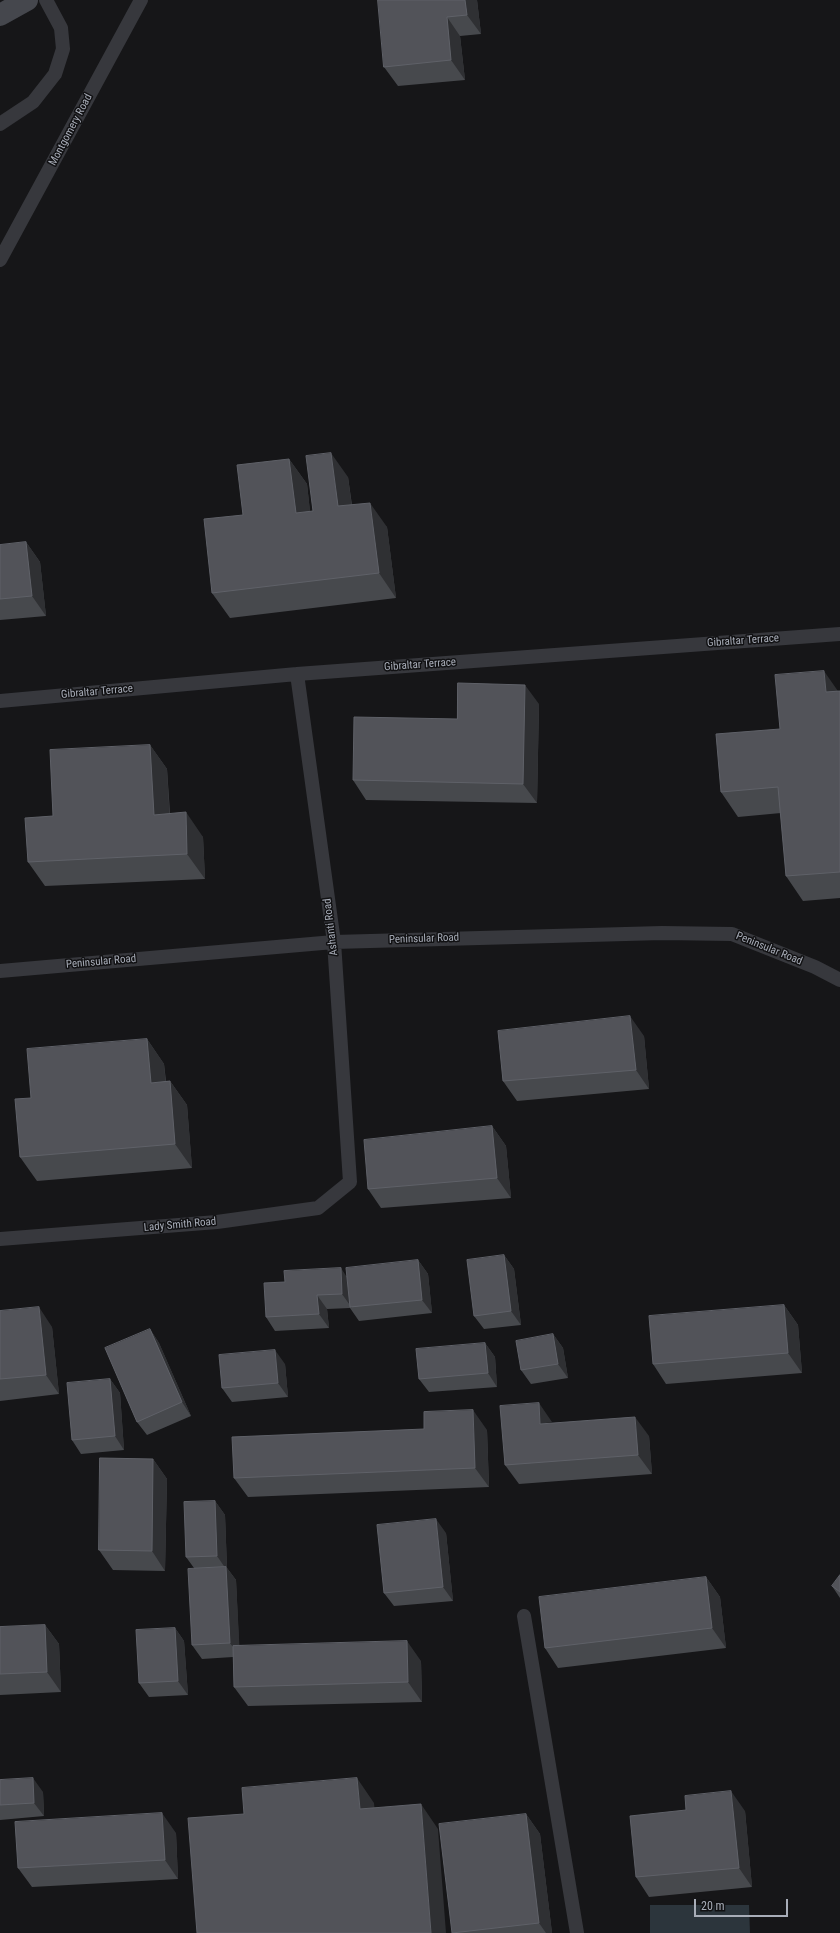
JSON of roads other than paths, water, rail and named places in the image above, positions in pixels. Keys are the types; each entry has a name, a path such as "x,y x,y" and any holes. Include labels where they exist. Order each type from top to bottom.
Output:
{"main road":[{"path":"0,15 27,0"}],"lane":[{"path":"0,124 33,102 56,74 63,49 62,28 46,0"},
{"name":"Montgomery Road","path":"0,260 141,0"},
{"name":"Gibraltar Terrace","path":"0,701 297,674 840,634"},
{"name":"Ashanti Road","path":"297,674 334,942 350,1182"},
{"name":"Peninsular Road","path":"0,971 334,942 662,933 732,934 815,967 840,980"},
{"name":"Lady Smith Road","path":"0,1240 217,1222 318,1208 350,1182"},
{"path":"524,1616 577,1933"}]}
